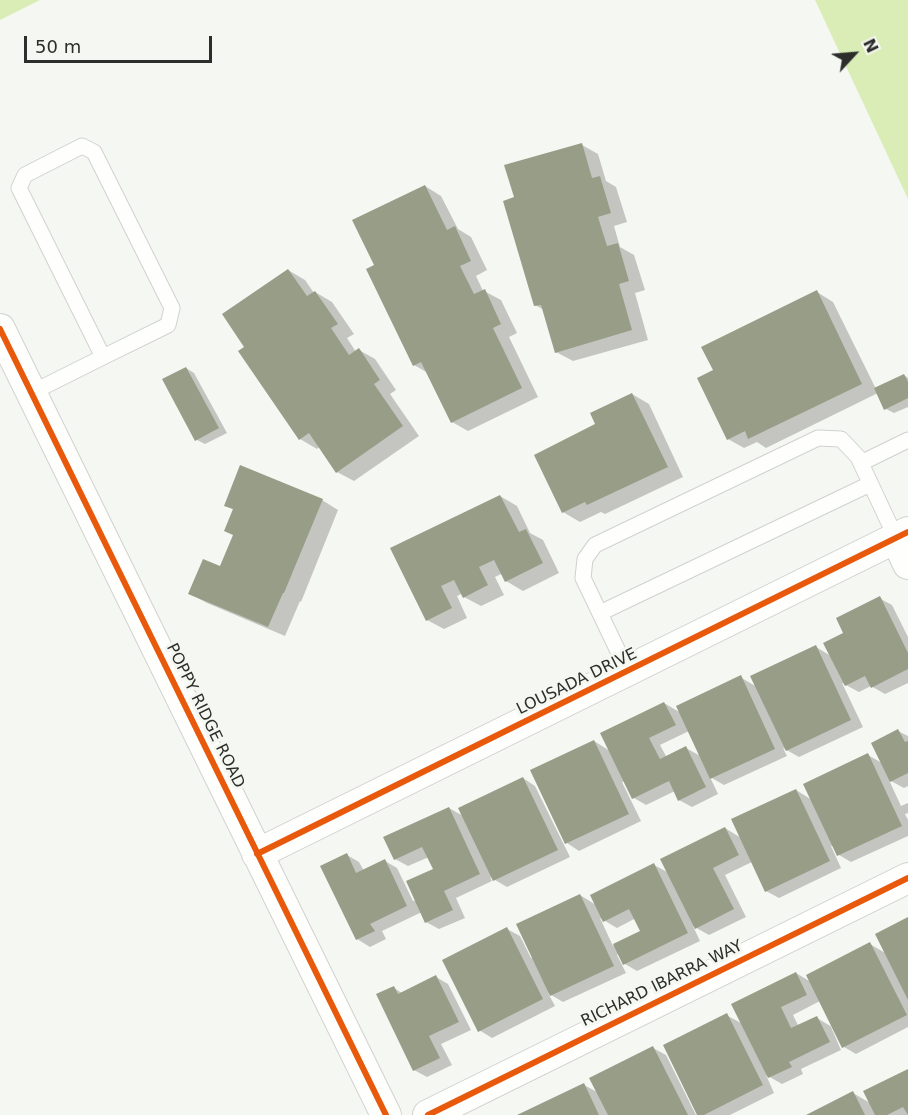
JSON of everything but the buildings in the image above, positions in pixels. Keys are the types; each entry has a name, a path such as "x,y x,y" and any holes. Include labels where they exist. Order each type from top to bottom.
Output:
{"street":[{"name":"POPPY RIDGE ROAD","path":"0,329 386,1115"},
{"name":"LOUSADA DRIVE","path":"257,854 628,672 904,545"},
{"name":"RICHARD IBARRA WAY","path":"428,1115 908,878"}],"lane":[{"path":"31,393 168,325 172,308 94,152 82,146 25,175 19,188 103,357"},
{"path":"628,672 583,578 585,559 595,545 818,438 841,439 858,457 870,484 904,545"},
{"path":"861,464 908,440"},
{"path":"600,613 870,484"}],"green space":[{"path":"0,0 40,0 0,20"},
{"path":"815,0 908,0 908,199"}],"cycle path":[{"path":"0,329 386,1115"},
{"path":"257,854 908,532"},
{"path":"428,1115 908,878"}]}
